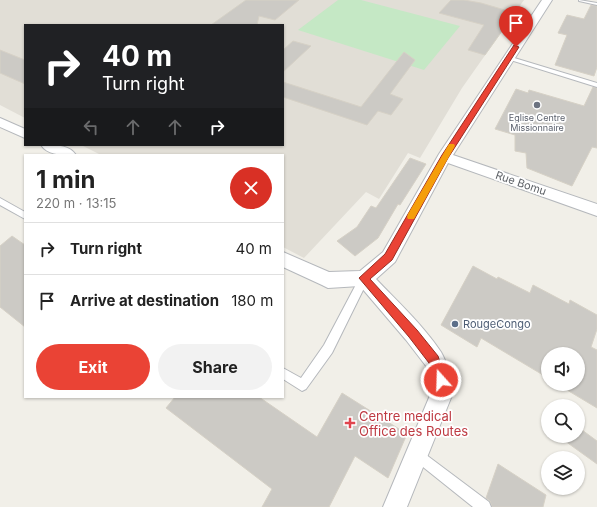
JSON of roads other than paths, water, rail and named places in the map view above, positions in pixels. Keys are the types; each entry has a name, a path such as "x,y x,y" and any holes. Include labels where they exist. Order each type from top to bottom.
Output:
{"street":[{"path":"284,259 328,280 364,278 389,257 444,157 547,0"},
{"path":"0,122 24,134"},
{"path":"50,146 67,154"},
{"name":"Rue Bomu","path":"444,157 597,210"},
{"path":"364,278 413,333 434,360 441,380 442,393 416,454 396,507"}],"lane":[{"path":"581,0 597,4"},
{"path":"509,58 597,85"},
{"path":"0,201 24,215"},
{"path":"284,374 302,384 328,349 364,278"},
{"path":"416,454 484,507"}],"place":[{"name":"Eglise Centre Missionnaire","path":"537,105"},
{"name":"RougeCongo","path":"455,324"},
{"name":"Centre medical Office des Routes","path":"350,423"}]}
